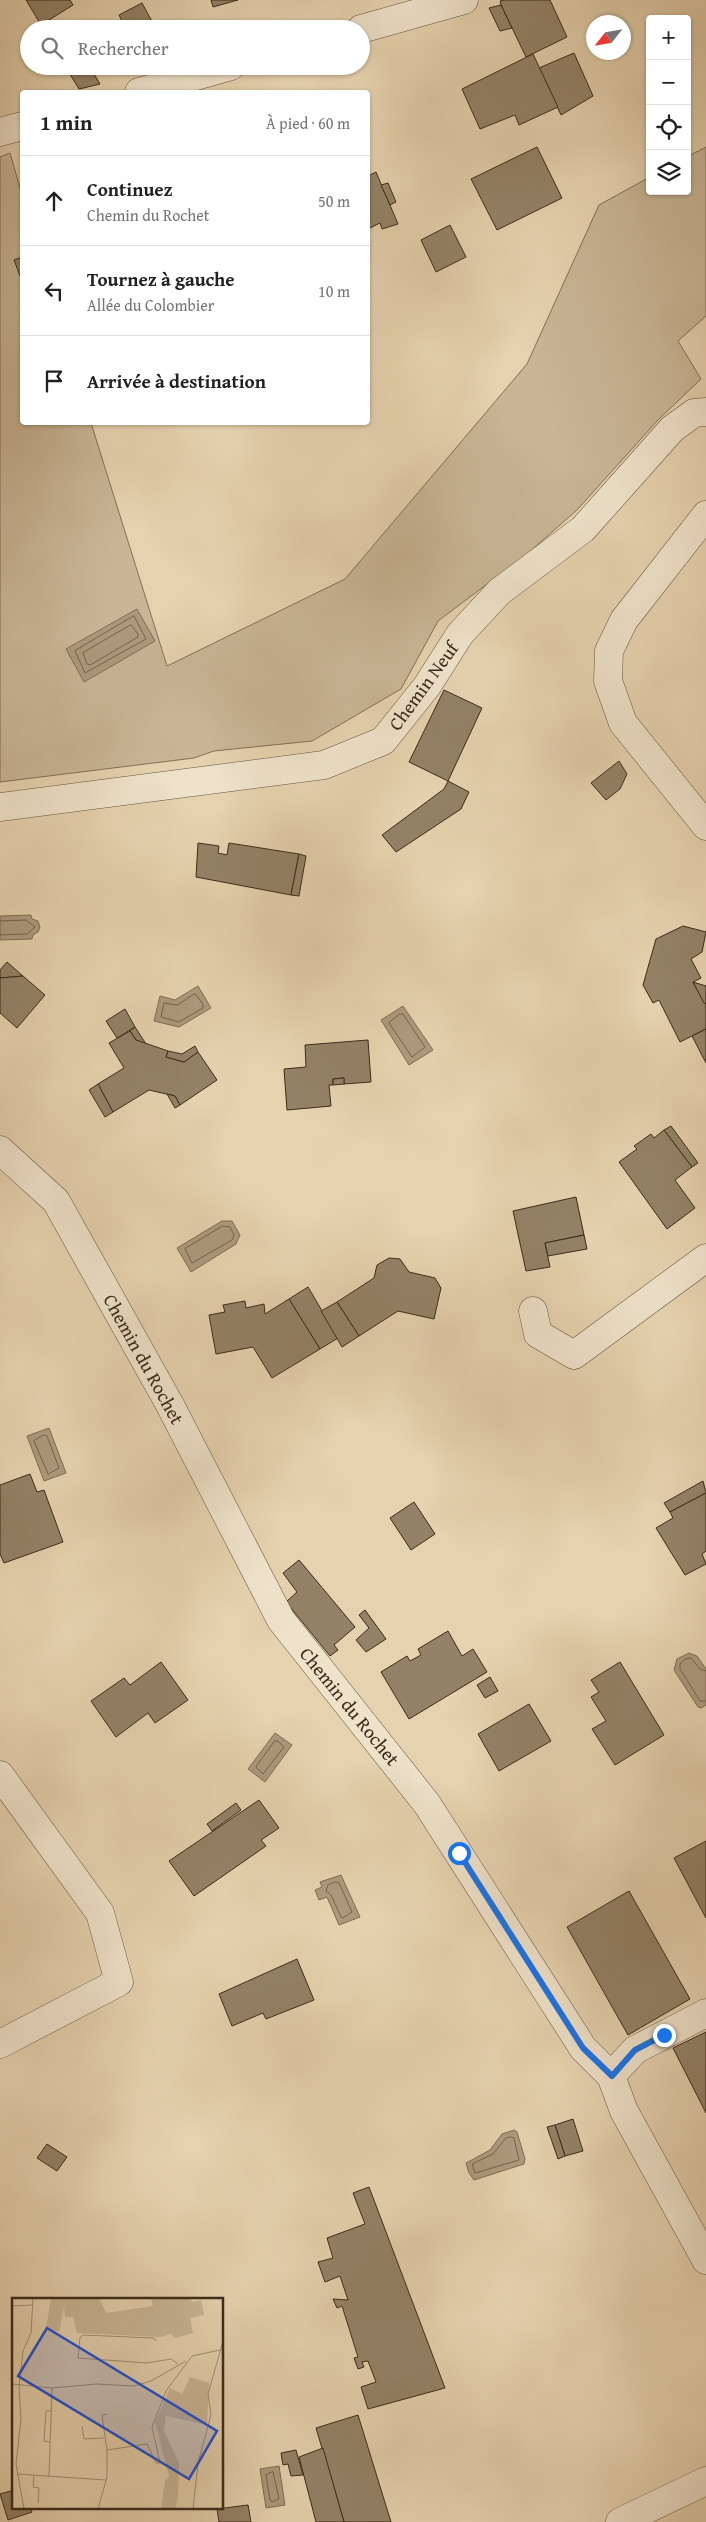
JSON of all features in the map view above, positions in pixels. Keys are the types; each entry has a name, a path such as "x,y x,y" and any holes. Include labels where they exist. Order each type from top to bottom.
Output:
{"street":[{"path":"370,26 464,0"},
{"path":"146,90 199,75"},
{"path":"0,132 20,127"},
{"name":"Chemin Neuf","path":"0,807 324,765 383,741 427,686 460,634 499,592 583,529 672,429 694,413 706,412"},
{"path":"706,514 624,620 609,652 608,681 623,724 706,826"},
{"name":"Chemin du Rochet","path":"0,1150 56,1202 170,1404 281,1620 428,1804 583,2048 612,2076 624,2111 706,2260"},
{"path":"532,1311 538,1334 574,1355 706,1258"},
{"path":"0,1775 100,1913 119,1982 0,2044"},
{"path":"612,2076 635,2050 706,2013"},
{"path":"620,2522 706,2481"}],"shaded area":[{"path":"706,147 706,316 678,341 701,379 658,420 577,510 527,554 438,621 401,689 312,741 214,751 194,758 0,782 0,157 10,153 20,188 20,425 92,425 167,666 345,579 527,364 599,205 646,179 646,195 691,195 691,155"}],"water":[{"path":"137,609 155,641 84,682 66,649"},
{"path":"31,915 32,919 38,921 40,927 32,939 0,940 0,916"},
{"path":"198,986 211,1008 179,1027 154,1021 160,996 175,1000"},
{"path":"403,1006 433,1050 409,1065 381,1020"},
{"path":"222,1221 232,1221 240,1235 236,1244 191,1272 177,1248"},
{"path":"49,1428 66,1473 44,1481 27,1436"},
{"path":"689,1653 697,1656 706,1669 706,1705 701,1708 698,1707 674,1670 677,1659"},
{"path":"275,1733 292,1745 265,1782 248,1769"},
{"path":"341,1875 360,1917 339,1925 327,1897 319,1900 315,1890 322,1887 320,1882"},
{"path":"514,2130 517,2132 525,2159 524,2164 474,2180 469,2173 466,2163 490,2150 502,2134"},
{"path":"279,2466 285,2505 266,2508 260,2469"}],"building":[{"path":"26,0 70,0 73,5 49,20 38,20"},
{"path":"211,0 238,0 213,7"},
{"path":"550,0 567,37 526,57 501,5 500,1"},
{"path":"142,3 151,20 122,20 119,15"},
{"path":"501,5 512,28 500,31 489,8"},
{"path":"574,53 593,96 561,115 539,68"},
{"path":"533,54 558,107 519,125 515,115 480,129 462,89"},
{"path":"70,75 94,75 100,84 79,89"},
{"path":"537,147 562,198 497,230 471,179"},
{"path":"376,172 398,224 382,229 380,223 370,228 370,175"},
{"path":"388,183 396,202 390,205 381,185"},
{"path":"450,225 466,257 436,272 421,240"},
{"path":"20,258 20,276 14,260"},
{"path":"444,690 482,708 448,781 409,762"},
{"path":"619,761 627,774 620,789 606,800 591,783"},
{"path":"448,781 469,792 461,809 396,852 382,835 444,789"},
{"path":"198,843 219,846 218,853 227,855 229,843 299,854 291,895 196,877"},
{"path":"299,854 306,856 299,896 291,895"},
{"path":"683,926 706,932 702,952 691,959 701,978 693,982 706,1004 706,1029 680,1042 659,1000 653,1003 643,985 656,939"},
{"path":"7,962 23,976 0,978 0,970"},
{"path":"23,976 45,995 17,1028 0,1013 0,978"},
{"path":"693,982 706,986 706,1004 704,1003"},
{"path":"125,1009 135,1027 117,1038 106,1021"},
{"path":"135,1027 146,1044 136,1040 130,1031"},
{"path":"706,1029 706,1063 692,1036"},
{"path":"130,1031 136,1040 168,1051 166,1057 184,1062 198,1052 217,1080 180,1105 175,1096 149,1090 113,1112 98,1084 124,1068 109,1043"},
{"path":"368,1040 371,1082 344,1084 344,1078 333,1079 333,1085 329,1085 331,1106 287,1110 284,1069 306,1067 305,1045"},
{"path":"195,1046 198,1052 184,1062 166,1057 168,1051 182,1054"},
{"path":"344,1078 344,1084 333,1085 333,1079"},
{"path":"98,1084 113,1112 105,1117 89,1090"},
{"path":"167,1094 175,1096 180,1105 175,1108"},
{"path":"671,1126 698,1163 692,1167 664,1130"},
{"path":"664,1130 692,1167 675,1180 695,1208 667,1229 619,1162 637,1149 634,1146 651,1134 654,1138"},
{"path":"576,1197 584,1235 545,1243 550,1267 526,1271 513,1211"},
{"path":"584,1235 587,1249 548,1256 545,1243"},
{"path":"389,1258 400,1259 409,1272 435,1278 441,1288 434,1319 398,1311 359,1336 337,1302 374,1278 377,1265"},
{"path":"308,1287 338,1338 320,1349 289,1299"},
{"path":"289,1299 320,1349 272,1378 253,1347 216,1354 209,1315 225,1312 223,1305 245,1301 246,1308 264,1304 265,1314"},
{"path":"337,1302 359,1336 342,1347 321,1311"},
{"path":"30,1474 37,1492 44,1490 63,1542 4,1563 0,1554 0,1485"},
{"path":"703,1481 706,1493 670,1512 664,1503"},
{"path":"706,1493 706,1551 702,1554 706,1564 685,1575 656,1528 673,1518 670,1512"},
{"path":"414,1502 435,1534 411,1550 390,1518"},
{"path":"299,1560 355,1627 334,1645 338,1650 330,1656 286,1602 297,1592 283,1573"},
{"path":"365,1610 386,1639 366,1652 356,1640 369,1628 359,1615"},
{"path":"448,1631 462,1656 473,1649 487,1672 409,1719 381,1672 407,1656 410,1661 421,1655 418,1649"},
{"path":"161,1662 188,1700 155,1723 148,1713 116,1737 91,1701 124,1678 130,1685"},
{"path":"620,1662 664,1735 615,1765 592,1729 606,1721 591,1697 599,1692 591,1680"},
{"path":"490,1677 498,1691 485,1698 477,1685"},
{"path":"529,1704 551,1741 499,1771 478,1734"},
{"path":"259,1800 279,1828 261,1840 266,1846 194,1896 169,1861"},
{"path":"236,1803 241,1810 212,1831 207,1824"},
{"path":"706,1841 706,1918 674,1858"},
{"path":"629,1891 690,1999 628,2035 567,1927"},
{"path":"297,1959 314,2000 266,2019 263,2013 232,2026 219,1994"},
{"path":"706,2032 706,2113 673,2048"},
{"path":"573,2119 583,2151 565,2156 555,2125"},
{"path":"555,2125 565,2156 558,2159 547,2127"},
{"path":"47,2144 67,2157 57,2171 37,2158"},
{"path":"369,2187 445,2388 368,2409 361,2387 376,2382 368,2361 362,2362 364,2367 358,2369 354,2358 358,2357 342,2306 337,2308 333,2299 348,2300 340,2276 325,2282 318,2262 333,2258 327,2238 365,2224 353,2193"},
{"path":"358,2415 391,2522 344,2522 316,2428"},
{"path":"323,2448 344,2522 316,2522 299,2457"},
{"path":"296,2450 303,2475 291,2476 288,2464 283,2465 281,2453"},
{"path":"12,2491 12,2510 31,2510 32,2512 8,2520 0,2494"},
{"path":"248,2505 251,2522 219,2522 217,2510 224,2510 224,2508"}],"route":[{"path":"459,1853 583,2048 612,2076 635,2050 664,2035"}]}
